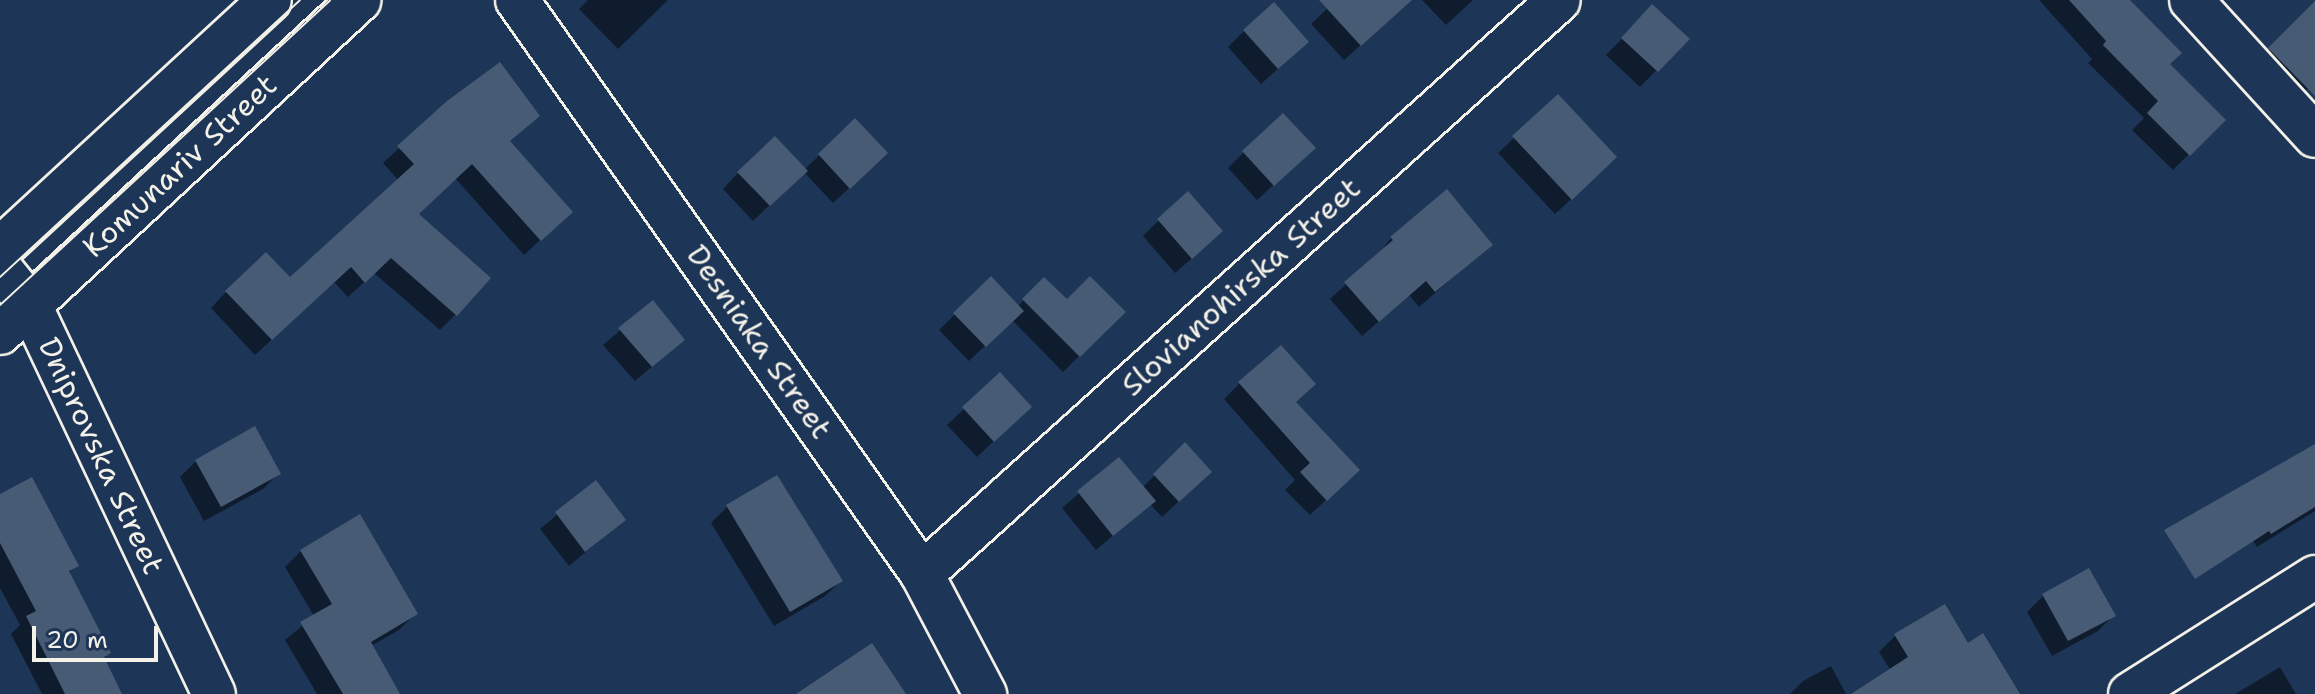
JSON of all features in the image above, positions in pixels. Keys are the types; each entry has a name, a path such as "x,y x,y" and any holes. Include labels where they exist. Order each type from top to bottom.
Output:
{"street":[{"name":"Komunariv Street","path":"0,249 270,0"},
{"name":"Komunariv Street","path":"15,319 359,0"},
{"name":"Desniaka Street","path":"517,0 922,574 985,694"},
{"name":"Slovianohirska Street","path":"922,574 1559,0"},
{"path":"2191,0 2315,136"},
{"name":"Dniprovska Street","path":"0,268 15,319 214,694"},
{"path":"2130,694 2315,577"}],"building":[{"path":"1319,0 1412,0 1361,46"},
{"path":"2069,0 2130,0 2182,53 2170,64 2226,120 2190,156 2147,113 2158,101 2103,45 2106,41"},
{"path":"2315,1 2315,96 2268,48"},
{"path":"1274,2 1309,42 1278,69 1243,30"},
{"path":"1652,4 1690,39 1658,72 1621,38"},
{"path":"500,62 540,116 510,141 573,212 541,241 472,164 419,214 491,278 457,316 391,258 365,283 351,267 272,340 225,291 266,252 290,277 414,164 397,146 447,101"},
{"path":"1558,94 1617,157 1572,200 1512,136"},
{"path":"1283,113 1316,148 1274,186 1242,151"},
{"path":"855,118 888,153 850,189 818,154"},
{"path":"775,136 808,171 770,206 737,172"},
{"path":"1447,189 1493,245 1435,292 1426,281 1379,322 1344,282 1393,240 1390,237"},
{"path":"1188,191 1223,231 1192,259 1157,219"},
{"path":"991,276 1024,311 986,347 953,313"},
{"path":"1090,276 1126,312 1080,357 1022,299 1044,277 1067,299"},
{"path":"653,300 685,340 652,367 618,328"},
{"path":"1281,345 1316,384 1296,402 1360,470 1327,501 1300,472 1310,463 1238,382"},
{"path":"1000,372 1032,407 994,442 962,407"},
{"path":"255,426 281,474 221,507 195,460"},
{"path":"1185,442 1212,472 1179,502 1153,474"},
{"path":"2315,444 2315,507 2271,534 2269,531 2195,579 2164,530"},
{"path":"1119,457 1156,501 1113,536 1077,491"},
{"path":"777,475 843,581 790,612 726,505"},
{"path":"32,477 79,566 69,571 111,653 104,657 122,694 65,694 26,616 36,611 0,543 0,494"},
{"path":"596,480 626,520 585,552 555,512"},
{"path":"360,514 418,614 371,642 400,694 343,694 300,622 332,604 300,550"},
{"path":"2089,568 2116,616 2068,641 2042,594"},
{"path":"1945,604 1968,643 1983,633 2020,694 1851,694 1908,657 1894,634"},
{"path":"872,643 906,694 796,694"}],"tram line":[{"path":"0,277 300,0"},
{"path":"0,305 330,0"}]}
